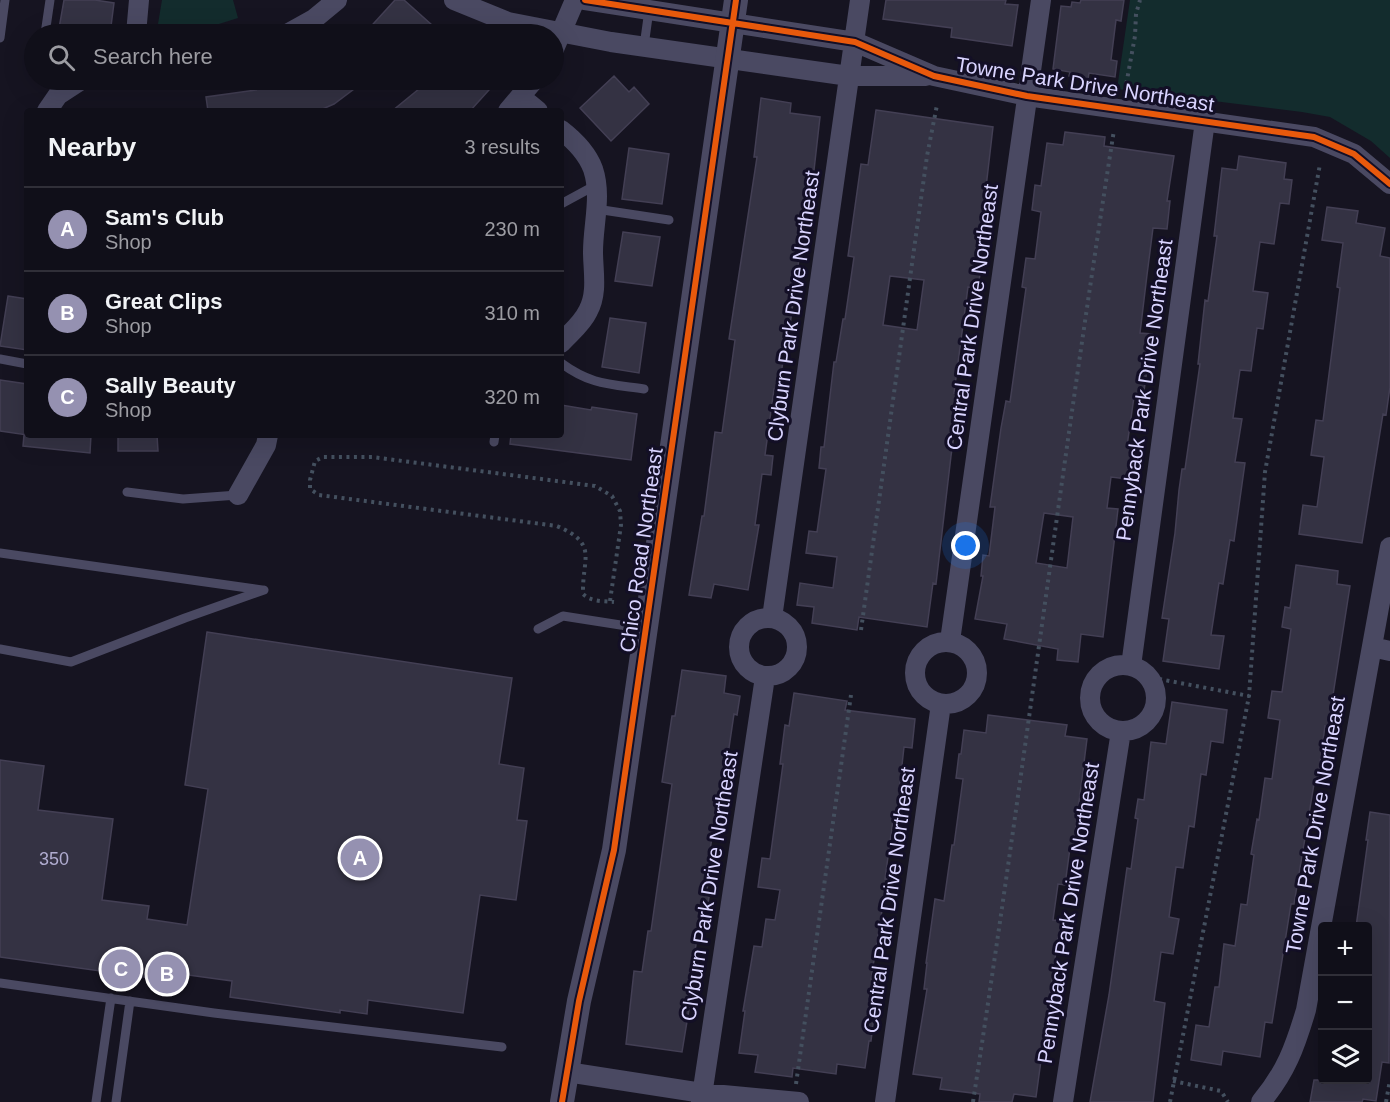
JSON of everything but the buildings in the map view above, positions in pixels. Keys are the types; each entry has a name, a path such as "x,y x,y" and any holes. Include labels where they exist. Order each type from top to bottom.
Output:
{"street":[{"path":"137,24 139,0"},
{"path":"306,24 338,0"},
{"name":"Towne Park Drive Northeast","path":"454,0 513,24"},
{"path":"564,25 575,0"},
{"name":"Towne Park Drive Northeast","path":"585,0 649,10 734,11 855,42 934,76 1027,96 1294,133 1325,140 1354,154 1390,184"},
{"name":"Clyburn Park Drive Northeast","path":"772,618 860,0"},
{"name":"Central Park Drive Northeast","path":"950,641 1041,0"},
{"name":"Chico Road Northeast","path":"562,1102 579,1002 614,850 734,11"},
{"name":"Towne Park Drive Northeast","path":"564,41 644,46 849,76 934,76"},
{"path":"49,108 63,90"},
{"path":"515,104 526,90"},
{"name":"Pennyback Park Drive Northeast","path":"1131,666 1205,121"},
{"path":"564,133 586,156 592,167 596,185 593,296 589,310 564,340"},
{"path":"238,495 266,445 267,438"},
{"name":"Towne Park Drive Northeast","path":"1261,1102 1278,1081 1296,1046 1306,1010 1381,649 1390,546"},
{"path":"764,618 772,618 787,624 792,630 798,644 798,652 790,668 774,677 765,677 745,666 739,652 739,644 750,624 764,618"},
{"path":"942,641 950,641 959,643 973,655 978,672 973,690 967,697 950,704 941,704 933,701 921,691 917,684 915,668 921,653 927,647 942,641"},
{"path":"1122,665 1131,666 1141,670 1149,677 1156,698 1149,718 1131,730 1121,731 1101,723 1090,704 1090,693 1093,684 1104,670 1122,665"},
{"name":"Clyburn Park Drive Northeast","path":"702,1097 765,677"},
{"name":"Central Park Drive Northeast","path":"885,1102 941,704"},
{"name":"Pennyback Park Drive Northeast","path":"1064,1102 1121,731"},
{"path":"567,1072 702,1097 797,1095"}],"lane":[{"path":"0,38 5,0"},
{"path":"46,24 50,0"},
{"path":"644,46 649,10"},
{"path":"564,202 596,185"},
{"path":"596,209 669,220"},
{"path":"0,359 24,363"},
{"path":"564,365 578,376 588,380 644,389"},
{"path":"127,492 183,499 238,495"},
{"path":"0,553 264,590 71,662 0,649"},
{"path":"538,628 563,616 646,630"},
{"path":"0,983 502,1047"},
{"path":"96,1102 111,998"},
{"path":"116,1102 130,1001"}],"path":[{"path":"1125,91 1140,0"},
{"path":"861,630 927,156 938,105"},
{"path":"973,1102 1114,130"},
{"path":"1170,1102 1249,696 1265,472 1320,164"},
{"path":"323,457 372,457 595,486 612,496 620,511 621,525 612,602 588,599 583,594 586,553 583,542 570,531 557,526 319,495 310,489 315,461 323,457"},
{"path":"1159,679 1249,696"},
{"path":"797,1095 851,695"},
{"path":"1386,1102 1390,1080"},
{"path":"1173,1081 1221,1091 1228,1102"}],"green space":[{"path":"162,0 233,0 238,18 219,24 158,24"},
{"path":"1130,0 1390,0 1390,158 1371,141 1330,117 1117,89"}],"cycle path":[{"path":"585,0 855,42 934,76 1027,96 1314,137 1354,154 1390,184"},
{"path":"562,1102 579,1001 614,850 736,0"}],"place":[{"name":"Sam's Club","path":"360,858"},
{"name":"Sally Beauty","path":"121,969"},
{"name":"Great Clips","path":"167,974"}]}
